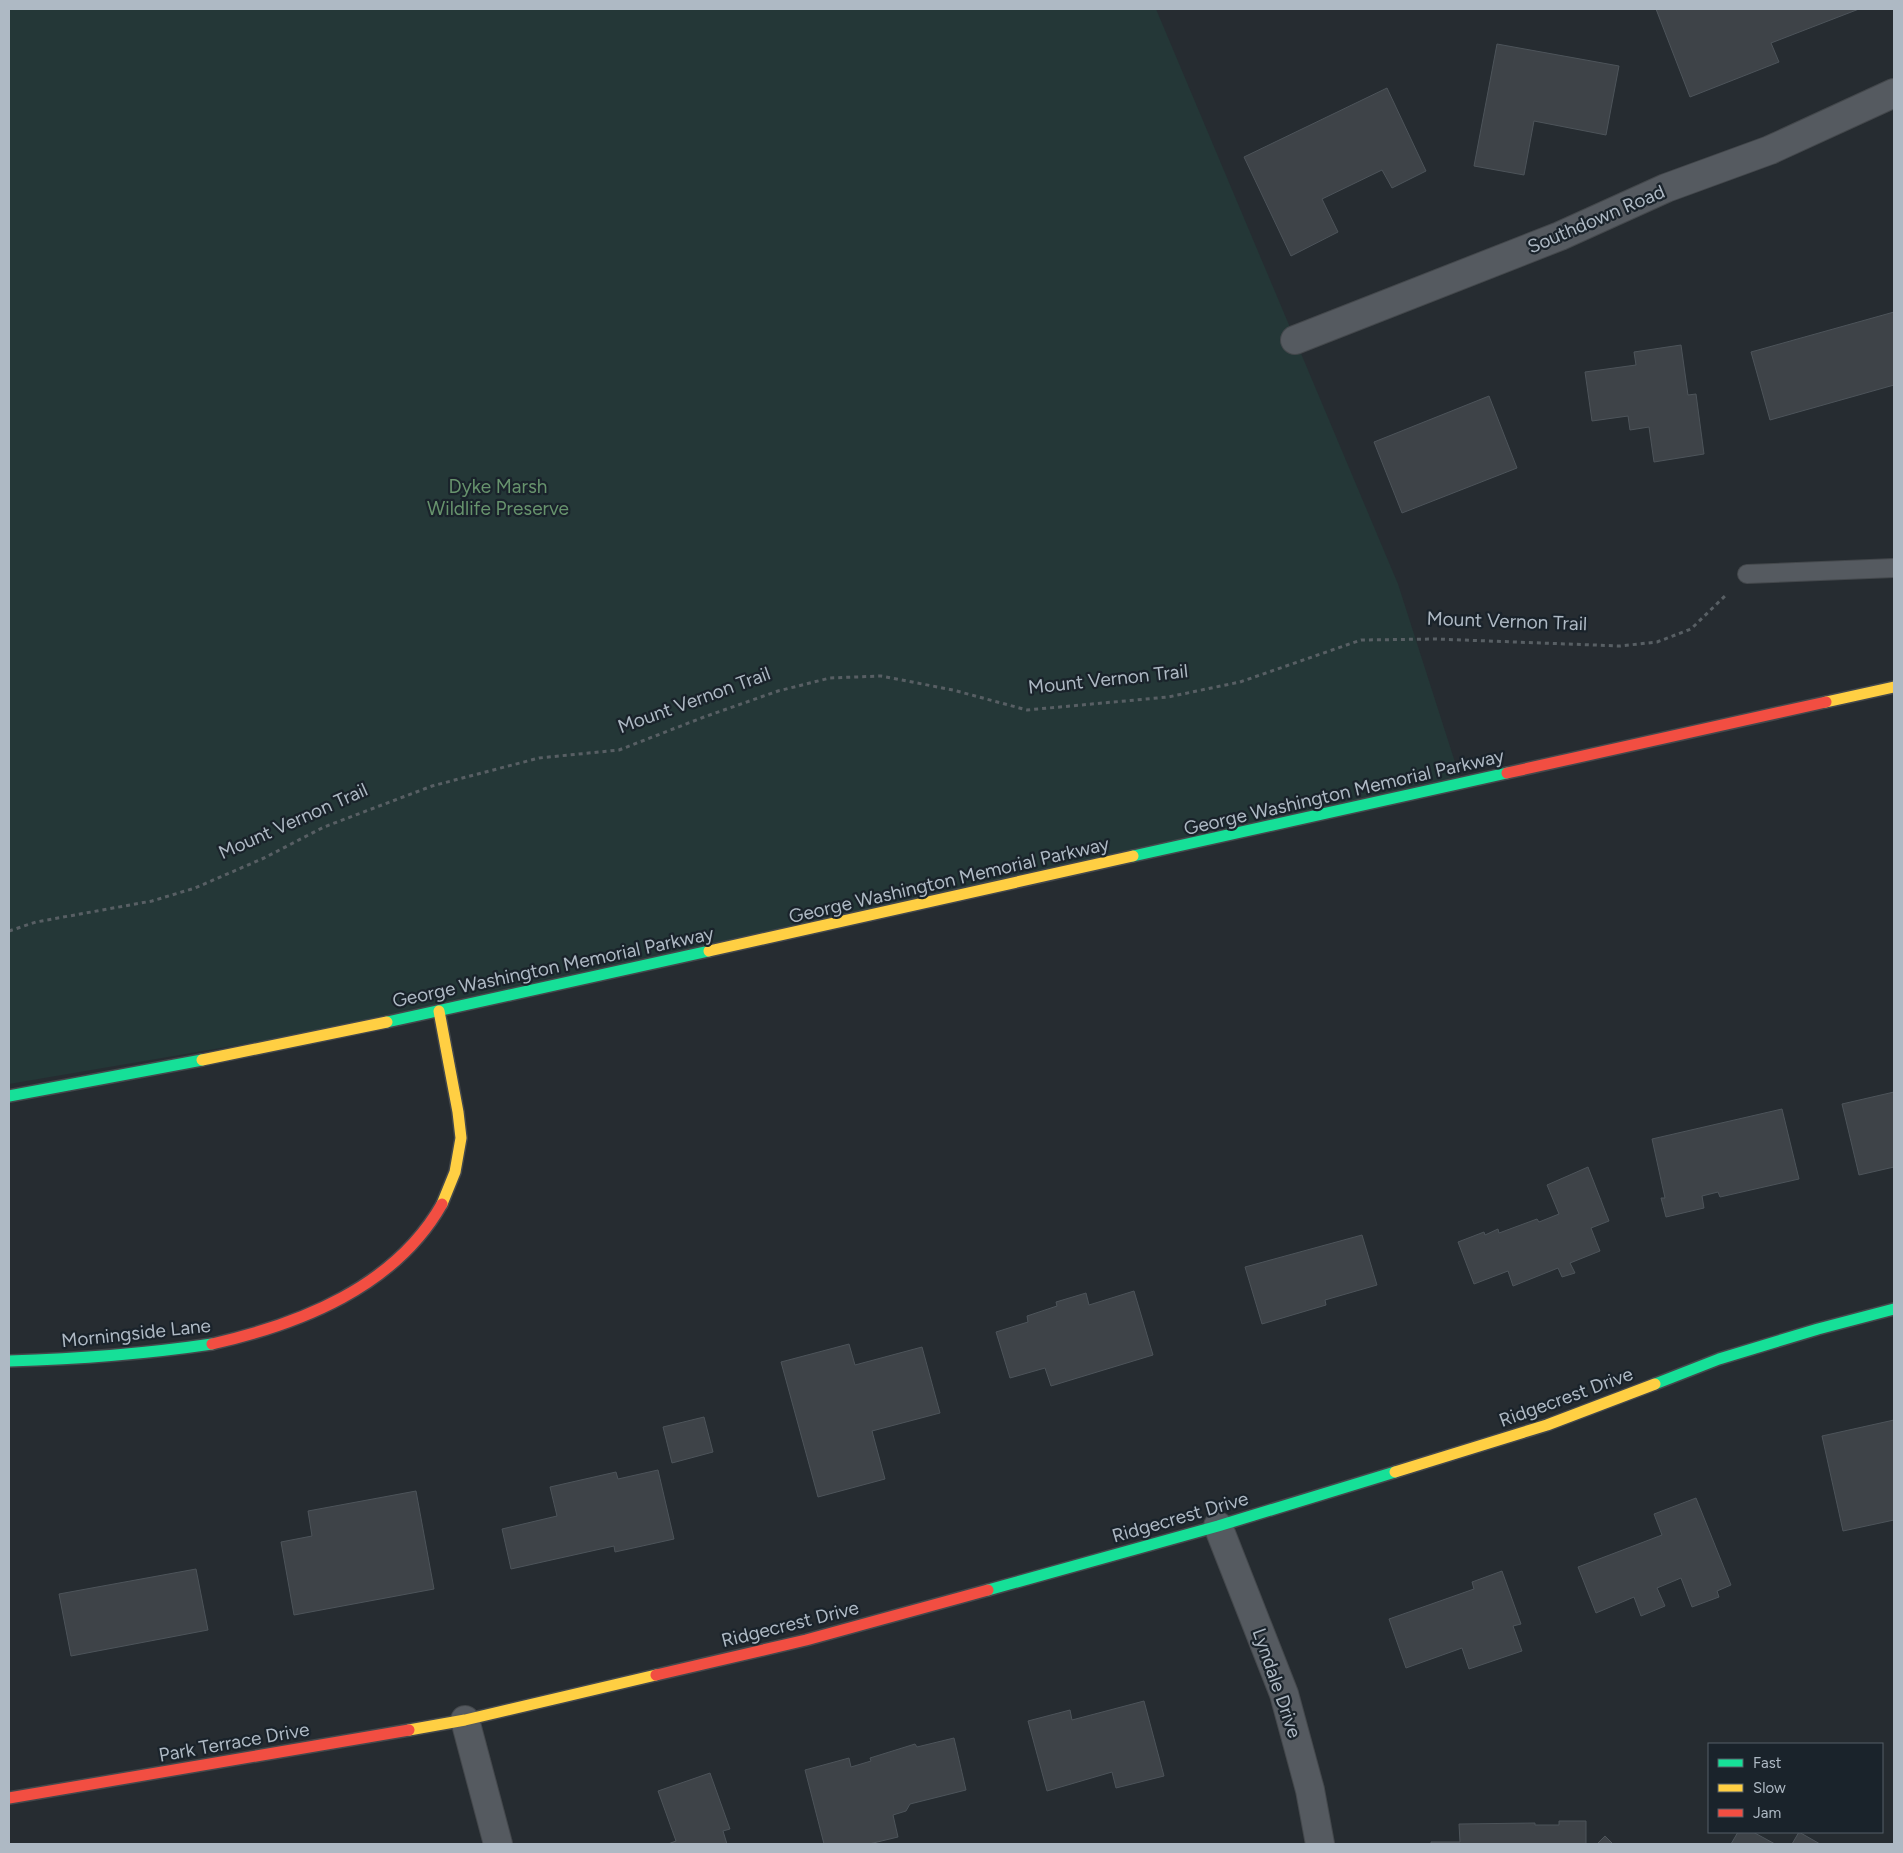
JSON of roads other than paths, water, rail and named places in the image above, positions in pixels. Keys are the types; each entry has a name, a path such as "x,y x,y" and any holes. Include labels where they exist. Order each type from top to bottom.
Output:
{"main road":[{"name":"George Washington Memorial Parkway","path":"9,1096 228,1055 439,1011 1894,687"},
{"name":"Morningside Lane","path":"9,1361 81,1359 183,1349 238,1338 284,1324 322,1309 353,1292 384,1271 414,1244 428,1228 451,1187 459,1154 460,1125 439,1011"},
{"name":"Ridgecrest Drive","path":"464,1720 806,1640 1218,1526 1547,1425 1719,1359 1818,1329 1894,1309"},
{"name":"Park Terrace Drive","path":"9,1798 464,1720"}],"street":[{"name":"Southdown Road","path":"1295,340 1560,236 1666,188 1770,150 1894,93"},
{"name":"Lyndale Drive","path":"1218,1526 1284,1694 1310,1790 1320,1844"},
{"path":"464,1720 498,1844"}],"lane":[{"path":"1747,574 1894,568"}],"park label":[{"name":"Dyke Marsh Wildlife Preserve","path":"498,497"}]}
